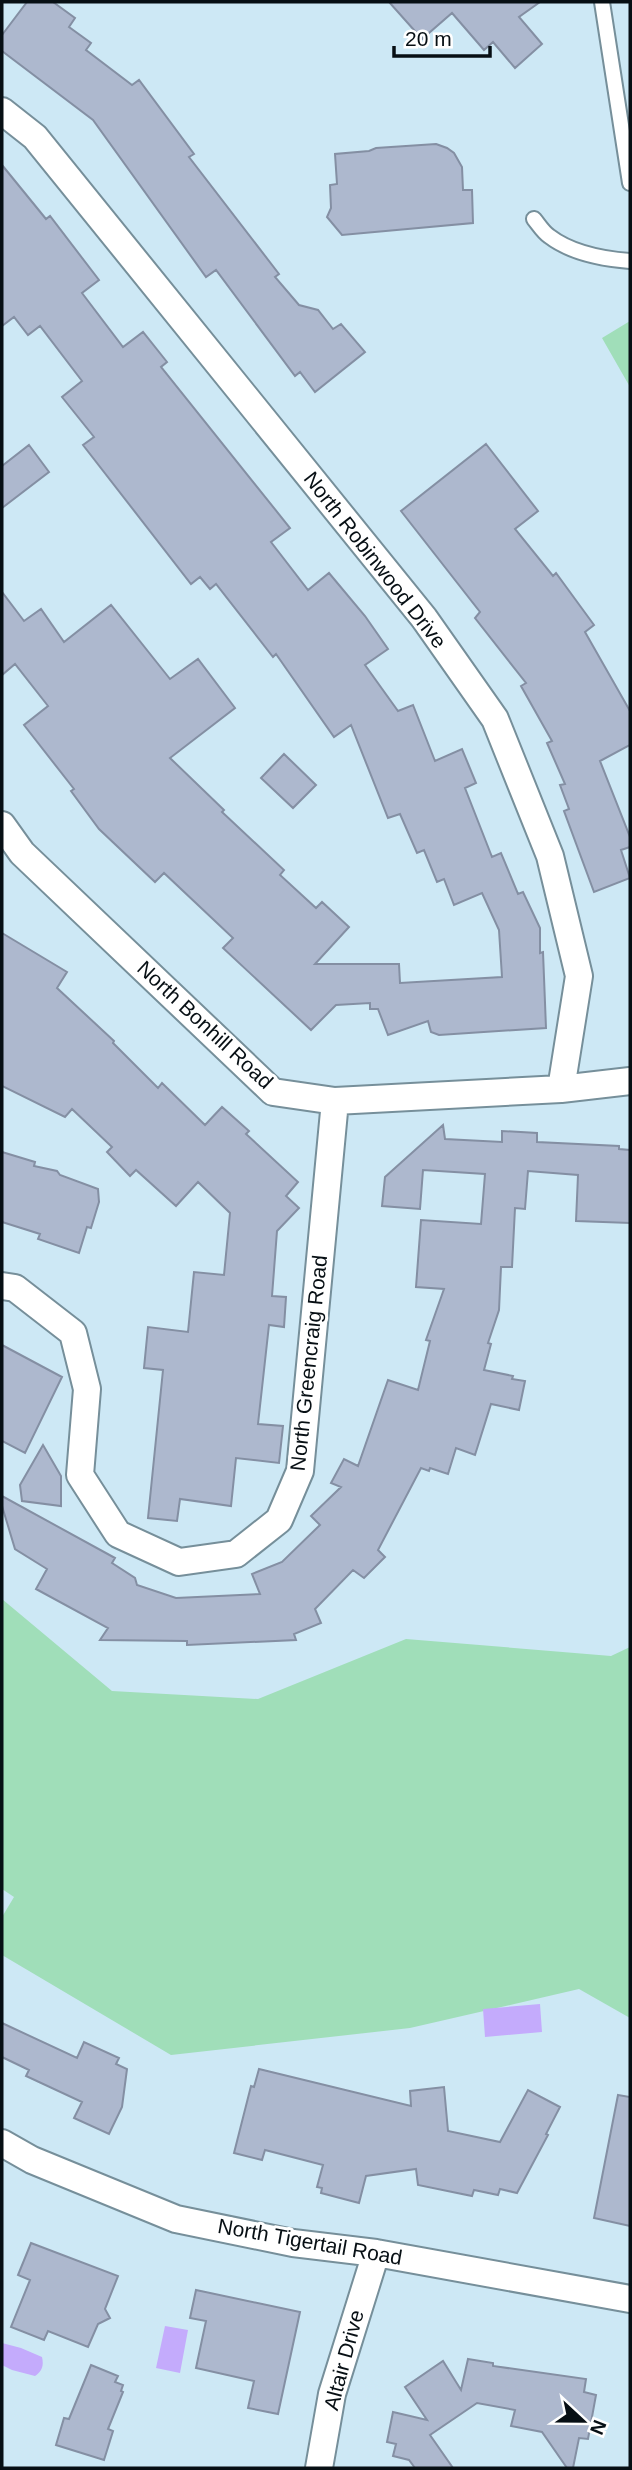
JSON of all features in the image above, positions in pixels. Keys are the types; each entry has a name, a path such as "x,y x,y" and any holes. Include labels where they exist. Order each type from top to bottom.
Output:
{"street":[{"name":"North Robinwood Drive","path":"2,111 35,137 424,618 495,719 550,856 579,976 561,1089"},
{"name":"North Bonhill Road","path":"2,825 12,851 273,1092 335,1101 561,1089 630,1081"},
{"name":"North Greencraig Road","path":"2,1286 15,1288 73,1333 86,1390 80,1475 118,1534 179,1562 236,1554 279,1520 300,1471 335,1101"},
{"name":"North Tigertail Road","path":"2,2143 32,2160 176,2219 293,2243 376,2253 630,2299"},
{"name":"Altair Drive","path":"319,2468 332,2394 376,2253"}],"lane":[{"path":"602,2 630,183"},
{"path":"534,219 550,236 576,250 630,261"}],"green space":[{"path":"630,321 630,387 602,338"},
{"path":"2,1599 112,1691 258,1699 406,1639 611,1656 630,1647 630,2018 579,1989 410,2028 171,2055 2,1955 2,1917 14,1897 2,1889"}],"shaded area":[{"path":"540,2004 542,2032 485,2037 483,2009"},
{"path":"165,2326 188,2330 180,2373 156,2368"},
{"path":"2,2343 42,2357 43,2366 39,2372 35,2376 2,2365"}],"building":[{"path":"27,2 53,2 75,18 69,27 91,43 86,50 132,85 139,80 194,154 189,157 279,274 275,277 299,305 318,310 333,329 341,324 365,352 315,392 300,372 295,376 216,270 206,277 93,120 2,51 2,35"},
{"path":"389,2 540,2 519,17 542,44 515,68 493,42 484,50 452,13 422,39"},
{"path":"436,144 454,153 462,167 463,190 472,190 473,223 342,235 327,217 331,208 330,185 337,184 335,154"},
{"path":"2,165 46,219 50,216 99,280 82,293 123,347 143,332 167,362 161,367 290,528 271,542 308,590 329,573 365,616 388,649 365,665 398,711 413,705 435,761 462,749 476,783 465,788 492,857 501,853 518,894 523,892 540,928 546,1028 439,1035 431,1032 428,1021 388,1035 378,1009 370,1009 370,1003 336,1005 311,1030 223,948 233,938 164,873 155,882 99,829 71,791 74,789 24,725 48,706 15,664 2,675 2,592 24,621 41,609 64,642 111,605 170,679 198,659 235,708 170,758 284,870 280,875 316,908 322,902 349,927 315,964 399,964 400,983 502,977 499,930 482,893 454,905 444,879 437,882 424,850 417,853 400,814 388,818 351,725 334,737 276,654 273,657 216,584 210,589 200,577 191,584 83,445 94,437 62,397 82,381 40,326 28,335 14,317 2,326"},
{"path":"486,444 538,511 515,529 553,576 556,573 594,625 585,632 630,711 630,745 600,761 630,837 630,847 621,850 630,878 594,892 564,811 569,809 560,785 565,784 547,743 552,741 521,686 526,683 475,618 480,612 401,511"},
{"path":"29,445 49,472 2,508 2,466"},
{"path":"284,754 316,785 293,808 261,778"},
{"path":"2,933 67,972 57,988 114,1041 158,1088 162,1083 205,1125 222,1107 249,1131 246,1134 298,1182 286,1196 299,1208 277,1231 272,1296 286,1297 284,1327 269,1325 258,1424 283,1426 279,1463 236,1458 231,1506 180,1499 177,1521 148,1518 163,1370 144,1368 148,1327 188,1332 194,1272 224,1275 230,1213 198,1182 176,1206 136,1170 130,1176 107,1152 112,1147 72,1109 65,1117 2,1086"},
{"path":"443,1125 445,1139 502,1142 502,1131 537,1133 537,1142 619,1146 619,1149 630,1150 630,1223 576,1221 578,1175 528,1171 525,1209 515,1208 512,1267 501,1267 499,1310 488,1343 491,1344 484,1370 525,1381 519,1410 491,1404 475,1455 456,1448 448,1474 421,1468 378,1550 385,1557 364,1578 353,1570 315,1609 321,1623 294,1634 296,1640 187,1645 187,1641 100,1640 108,1628 36,1589 47,1569 15,1549 2,1506 2,1496 115,1558 112,1563 135,1578 137,1585 176,1598 260,1594 252,1574 282,1562 320,1525 311,1516 341,1487 331,1483 344,1459 358,1466 388,1380 418,1390 430,1341 426,1340 444,1289 416,1287 421,1220 481,1224 485,1174 423,1170 420,1209 382,1206 385,1177"},
{"path":"2,1152 35,1162 34,1166 57,1171 60,1175 98,1189 99,1202 79,1253 38,1239 40,1234 2,1222"},
{"path":"2,1345 62,1377 25,1453 2,1441"},
{"path":"43,1445 61,1476 61,1506 22,1501 20,1485"},
{"path":"2,2023 77,2058 84,2042 119,2058 116,2064 127,2069 122,2107 109,2134 74,2118 82,2102 26,2076 29,2070 2,2057"},
{"path":"259,2069 411,2106 410,2091 444,2087 448,2131 500,2142 528,2090 560,2107 517,2193 500,2189 498,2195 474,2190 472,2196 418,2185 416,2169 366,2176 359,2203 321,2193 322,2188 317,2187 323,2165 265,2150 262,2160 234,2153 251,2086 254,2087"},
{"path":"618,2095 630,2097 630,2226 594,2218"},
{"path":"31,2243 118,2276 105,2309 110,2318 98,2324 88,2347 48,2331 44,2340 11,2327 30,2280 18,2275"},
{"path":"196,2290 300,2312 278,2414 248,2408 254,2381 196,2368 206,2321 190,2318"},
{"path":"468,2359 493,2363 493,2366 586,2379 584,2392 596,2395 588,2439 579,2438 573,2468 567,2468 542,2432 511,2426 515,2410 477,2403 430,2435 453,2468 415,2468 409,2460 393,2456 396,2444 387,2442 393,2412 427,2420 405,2387 443,2361 461,2390"},
{"path":"91,2365 118,2376 115,2382 123,2385 123,2392 108,2429 113,2431 104,2460 56,2445 64,2418 69,2419"}]}
